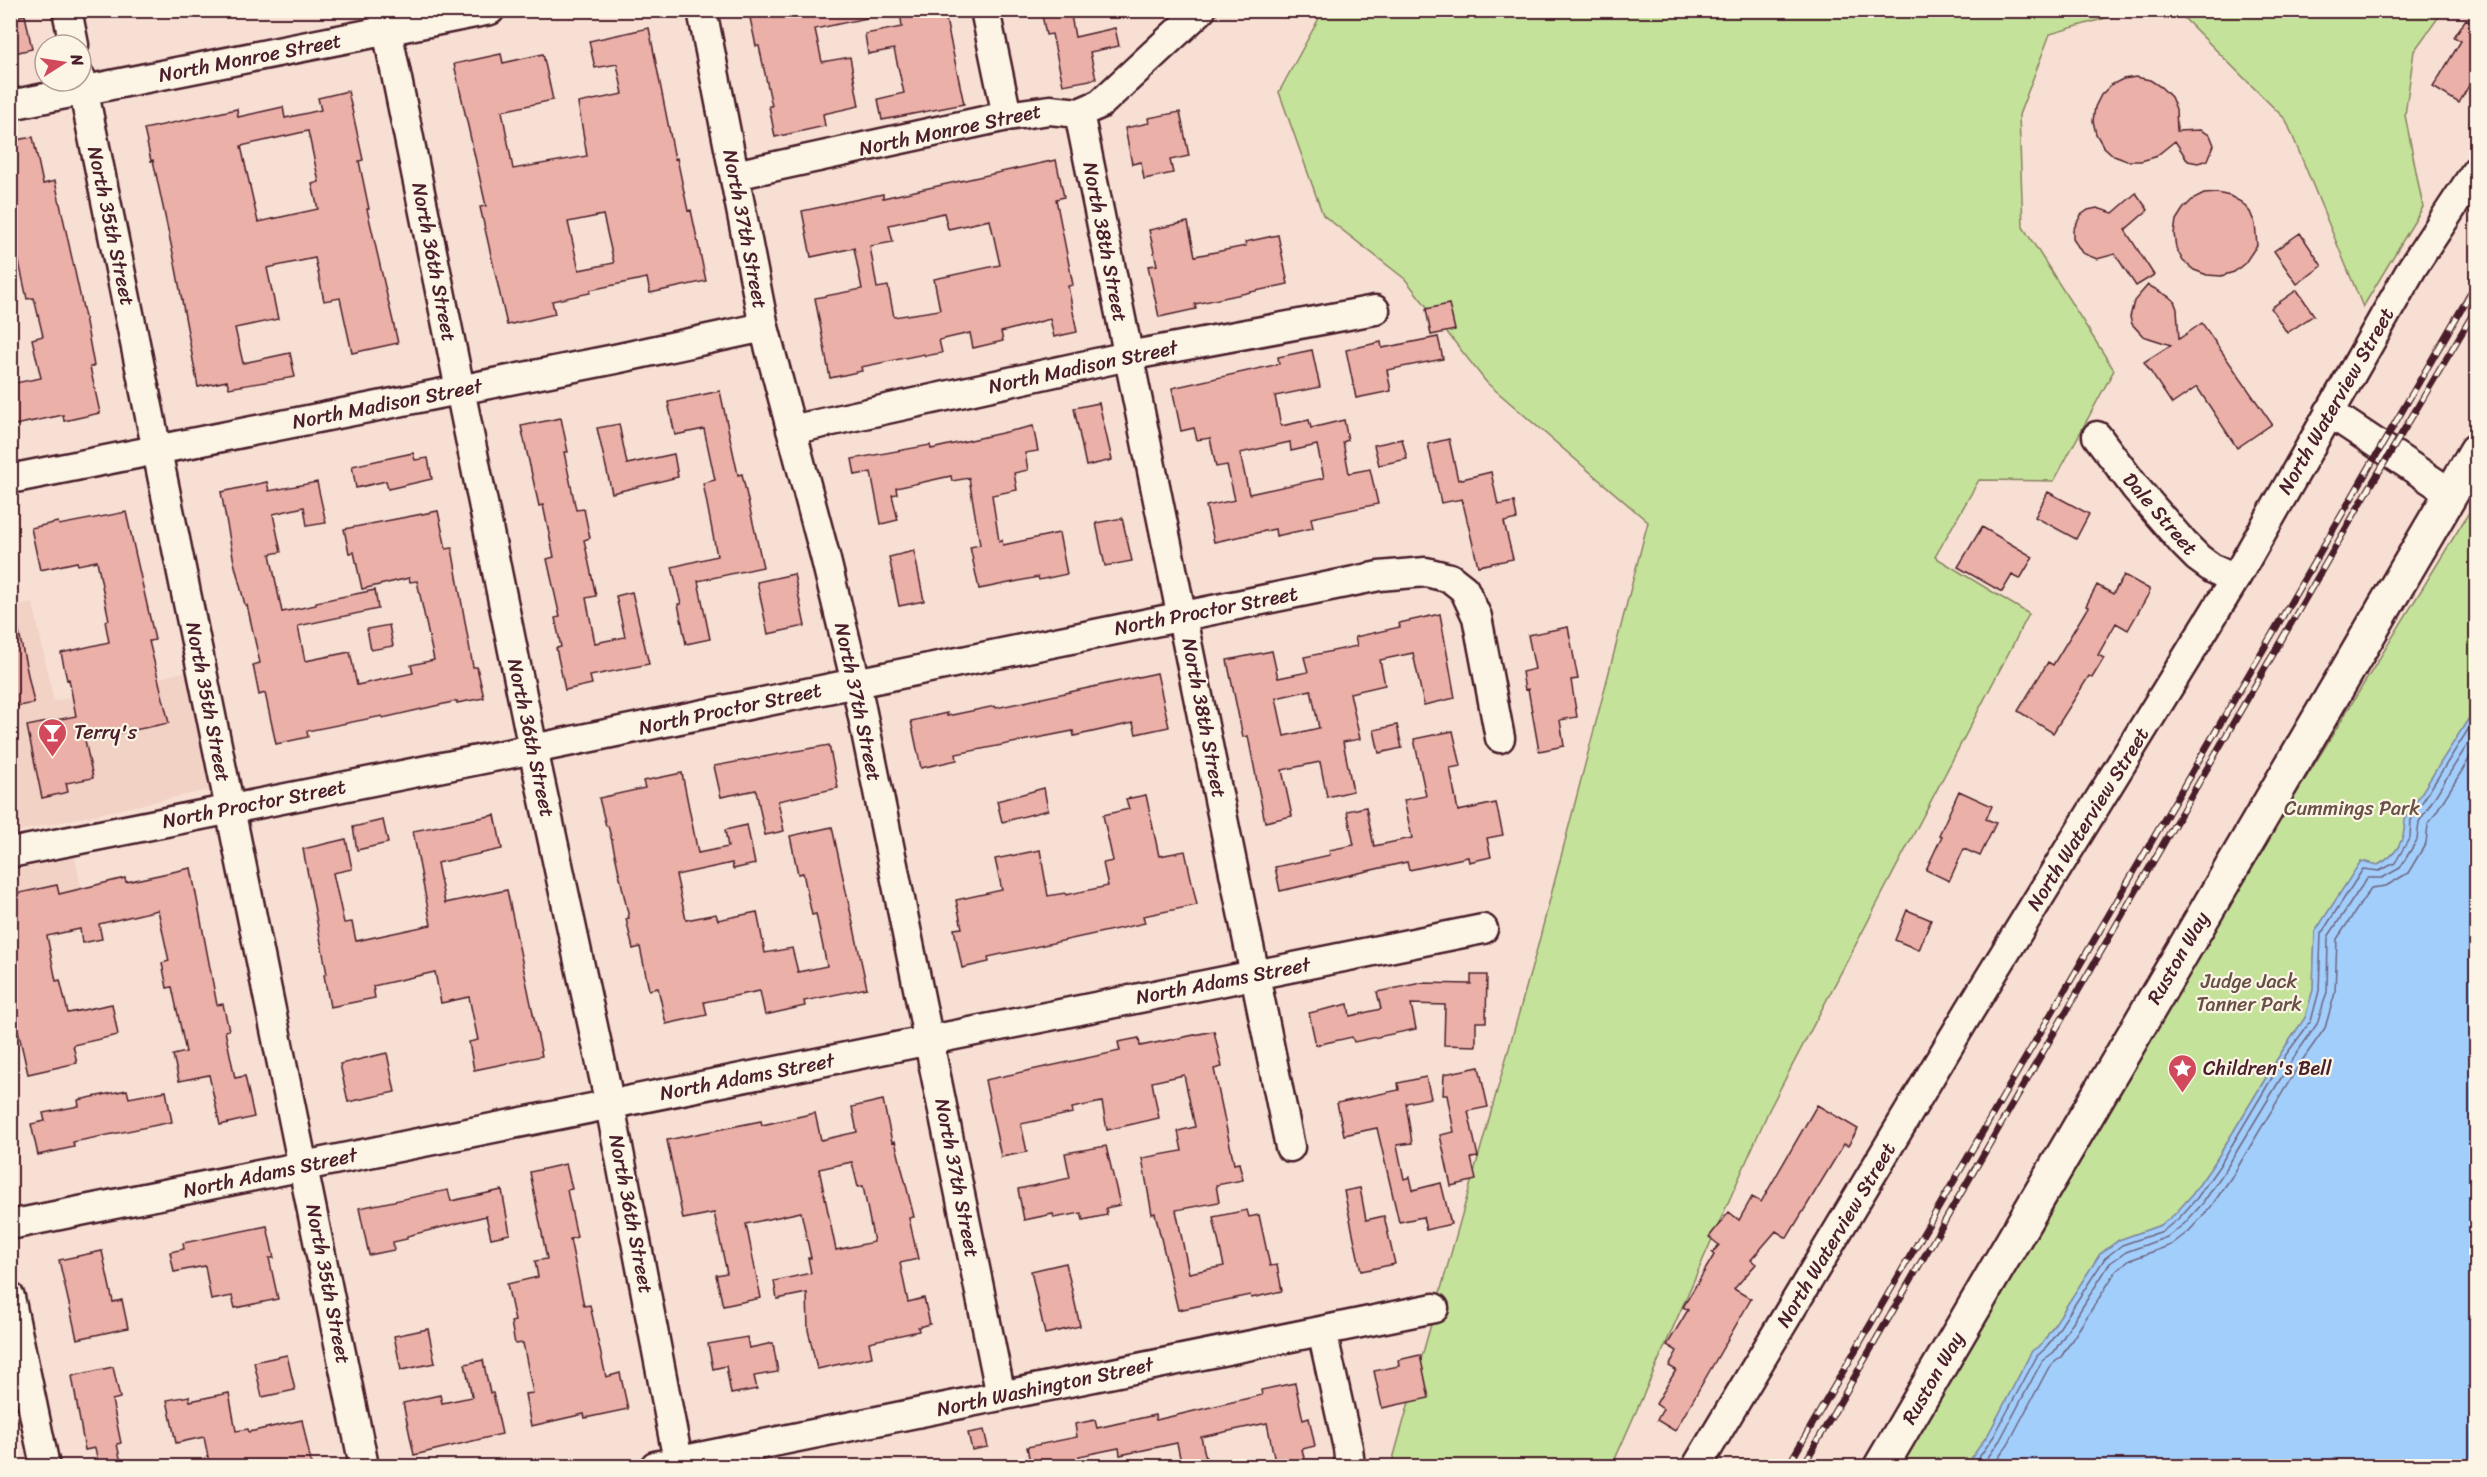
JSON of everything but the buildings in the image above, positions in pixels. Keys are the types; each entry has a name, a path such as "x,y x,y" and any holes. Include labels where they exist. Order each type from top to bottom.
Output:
{"main road":[{"name":"Ruston Way","path":"1881,1467 2476,451"}],"street":[{"path":"67,10 72,33"},
{"name":"North Monroe Street","path":"93,82 385,21 490,10"},
{"name":"North 37th Street","path":"702,10 764,327 856,683 1001,1396"},
{"path":"985,10 1007,116"},
{"path":"1079,113 1100,104 1201,10"},
{"name":"North 36th Street","path":"385,21 533,749 610,1105 671,1465"},
{"name":"North Monroe Street","path":"10,105 51,93"},
{"name":"North 35th Street","path":"84,93 305,1167 364,1467"},
{"name":"North Monroe Street","path":"735,175 1007,116 1050,110 1079,113"},
{"name":"North 38th Street","path":"1079,113 1290,1147"},
{"name":"North Waterview Street","path":"1697,1467 1970,1010 2235,579 2412,268 2476,171"},
{"name":"North Madison Street","path":"791,430 1128,356 1375,310"},
{"name":"North Madison Street","path":"10,479 764,327"},
{"path":"2330,412 2452,494"},
{"name":"Dale Street","path":"2097,436 2135,488 2184,544 2213,569 2235,579"},
{"name":"North Proctor Street","path":"10,853 1379,576 1426,572 1450,578 1469,597 1477,617 1500,738"},
{"name":"North Adams Street","path":"10,1225 1483,929"},
{"path":"10,1298 45,1467"},
{"name":"North Washington Street","path":"671,1465 1434,1308"},
{"path":"1322,1331 1348,1448 1350,1467"}],"shaded area":[{"path":"33,603 54,701 188,671 214,789 11,833 10,607"},
{"path":"75,857 89,927 11,944 10,871"}],"green space":[{"path":"1323,11 2130,11 2050,34 2019,115 2023,227 2114,370 2054,481 1979,480 1935,557 2029,614 1769,1110 1612,1466 1391,1466 1537,949 1648,522 1487,383 1405,279 1323,215 1279,92"},
{"path":"2177,11 2443,11 2414,51 2405,115 2423,207 2363,307 2286,120"},
{"name":"Judge Jack Tanner Park","path":"2476,501 2476,707 2405,819 2401,841 2395,852 2378,865 2361,861 2315,932 2313,990 2305,1018 2192,1195 2175,1214 2161,1225 2119,1240 2100,1254 2042,1344 2032,1351 1989,1433 1966,1466 1900,1466 2266,843"}],"water":[{"path":"2476,707 2476,1466 1966,1466 1989,1433 2032,1351 2042,1344 2100,1254 2119,1240 2161,1225 2175,1214 2192,1195 2215,1162 2281,1053 2305,1018 2313,990 2315,932 2361,861 2378,865 2395,852 2401,841 2405,819"}],"railway":[{"path":"1788,1466 2476,284"},
{"path":"1803,1466 2370,487 2476,309"}],"place":[{"name":"Terry's","path":"53,758"},
{"name":"Children's Bell","path":"2182,1094"}],"park label":[{"name":"Cummings Park","path":"2352,808"}]}
